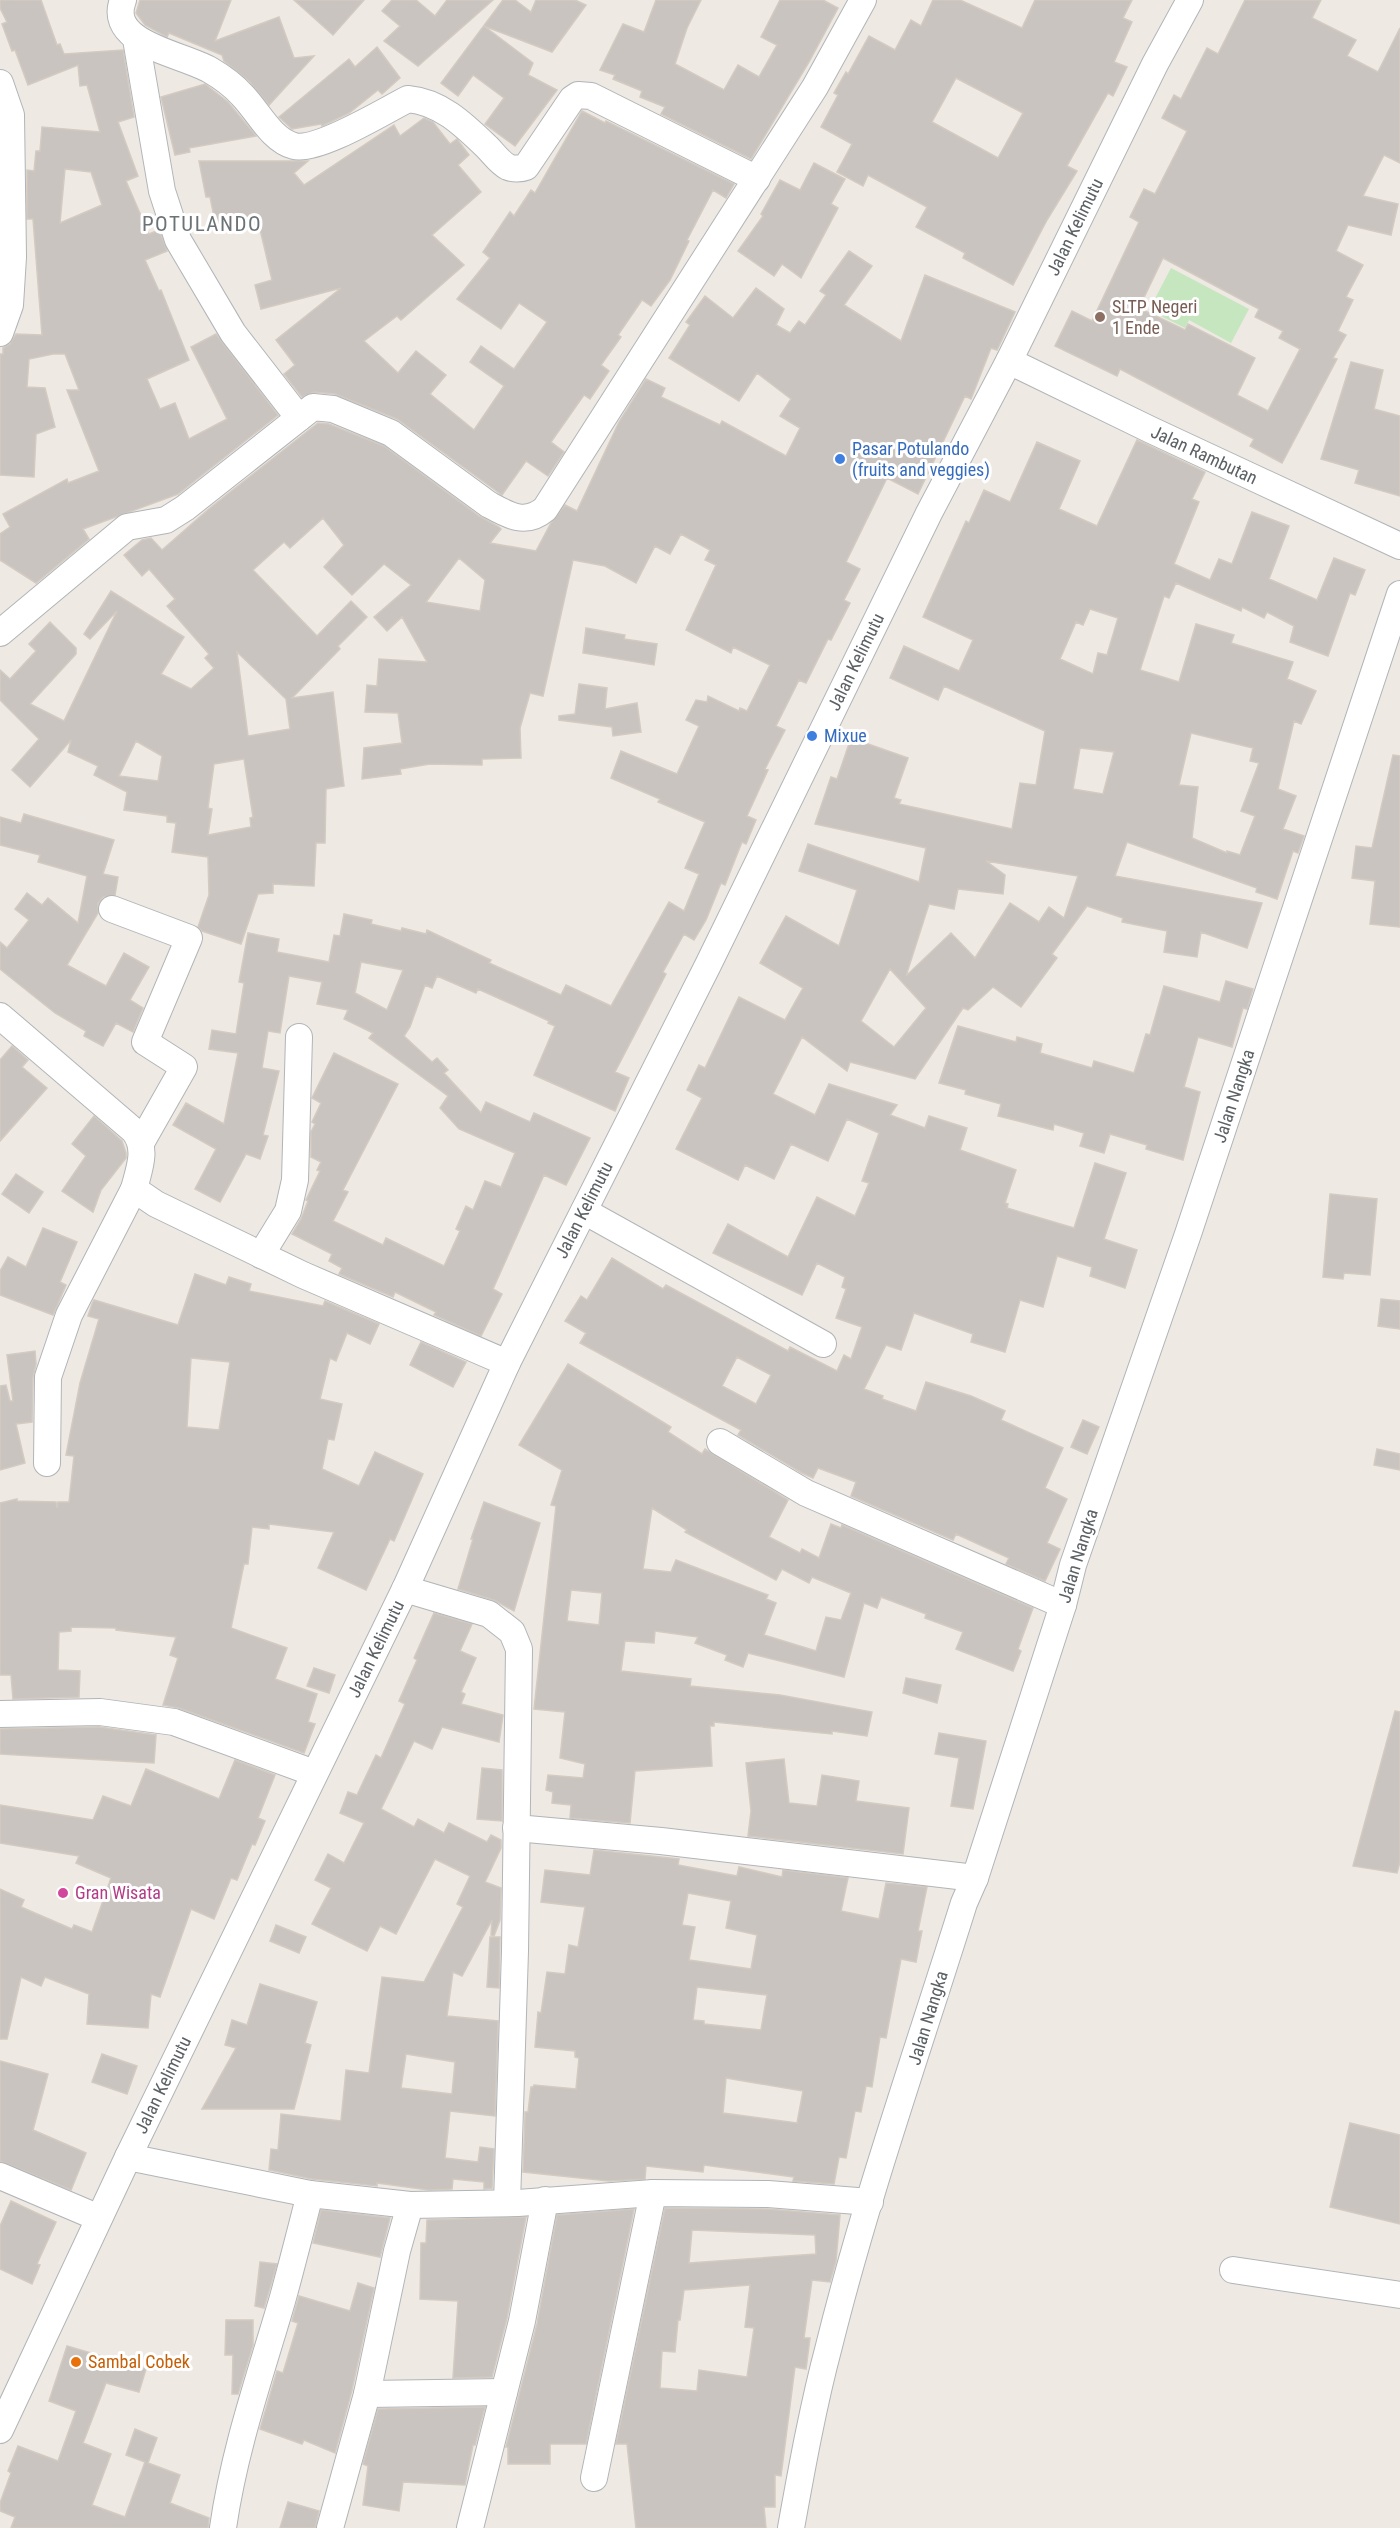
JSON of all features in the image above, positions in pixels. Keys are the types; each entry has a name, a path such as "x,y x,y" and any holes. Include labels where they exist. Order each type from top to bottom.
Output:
{"street":[{"path":"123,0 120,7 122,20 136,39 162,191 178,240 234,333 299,418"},
{"path":"0,633 127,526 166,520 185,508 313,407 322,407 367,422 391,433 488,504 513,516 535,518 545,509 757,179 815,87 863,0"},
{"name":"Jalan Kelimutu","path":"0,2430 128,2157 405,1589 507,1363 708,965 929,513 1009,361 1155,64 1190,0"},
{"path":"136,39 208,68 242,95 272,131 294,146 321,144 408,99 422,100 466,126 508,167 520,169 526,167 572,99 578,95 591,96 757,179"},
{"path":"0,83 11,115 13,257 10,305 6,323 0,333"},
{"name":"Jalan Rambutan","path":"1009,361 1400,546"},
{"name":"Jalan Nangka","path":"791,2528 824,2364 870,2202 964,1903 975,1878 1063,1605 1073,1565 1188,1234 1400,594"},
{"path":"47,1463 48,1377 69,1315 134,1189 142,1141 184,1067 145,1042 189,938 112,909"},
{"path":"0,1016 134,1131 142,1141"},
{"path":"261,1255 288,1210 296,1180 299,1037"},
{"path":"134,1189 156,1204 261,1255 507,1363"},
{"path":"584,1211 824,1344"},
{"path":"720,1442 806,1493 1063,1605"},
{"path":"405,1589 489,1614 512,1632 519,1648 507,2203"},
{"path":"0,1714 100,1712 174,1722 314,1773"},
{"path":"516,1828 661,1841 975,1878"},
{"path":"128,2157 310,2194 410,2205 507,2203 653,2193 768,2194 870,2202"},
{"path":"0,2176 99,2218"},
{"path":"594,2478 653,2193"},
{"path":"223,2528 229,2487 243,2429 282,2300 310,2194"},
{"path":"470,2528 522,2321 545,2200"},
{"path":"330,2528 367,2394 397,2251 410,2205"},
{"path":"1233,2270 1400,2295"},
{"path":"367,2394 504,2392"}],"green space":[{"path":"1171,268 1249,309 1231,343 1189,320 1185,328 1149,310"}],"building":[{"path":"0,0 41,0 57,45 60,44 64,54 123,50 134,117 118,122 138,176 126,181 149,234 159,230 167,251 145,260 159,291 161,290 189,360 147,379 160,409 175,403 189,439 227,419 191,347 216,334 278,415 178,494 83,529 89,539 36,583 0,560 0,534 10,527 3,514 67,479 68,483 99,471 67,390 79,390 65,354 53,354 29,359 27,387 45,388 55,427 36,434 34,477 0,475 0,354 3,354 3,348 10,344 16,334 42,335 33,219 27,219 27,170 34,171 36,151 40,151 42,127 100,132 87,85 80,86 78,65 28,85 2,24 7,22 0,8","holes":["65,169 91,172 102,205 60,223"]},
{"path":"140,0 231,0 215,41 279,17 294,58 314,56 269,105 249,81 224,61 222,55 169,33 167,37 145,25 136,13"},
{"path":"294,0 364,0 333,35"},
{"path":"392,0 416,0 435,16 447,0 493,0 418,66 384,41 400,26 382,11"},
{"path":"503,0 515,0 531,12 536,0 575,0 586,5 552,52 484,26 533,63 528,75 557,90 515,146 485,124 504,98 473,75 458,96 441,83"},
{"path":"656,0 701,0 687,28 675,64 724,90 738,65 759,77 777,45 761,37 780,0 823,0 838,8 809,62 751,159 661,114 665,107 640,97 642,91 613,79 615,75 600,70 623,24 644,32"},
{"path":"933,0 960,0 1022,28 1035,0 1132,0 1123,18 1132,22 1114,62 1127,67 1113,96 1108,93 1067,166 1077,171 1047,220 1013,285 963,258 965,253 916,227 927,207 868,175 863,186 837,172 852,144 821,127 838,95 834,93 846,72 848,74 869,36 895,50 911,20 921,26","holes":["956,78 1023,113 998,158 932,122"]},
{"path":"1245,0 1321,0 1312,18 1356,40 1347,56 1378,72 1400,28 1400,163 1384,155 1363,196 1398,204 1391,235 1348,225 1336,251 1363,265 1346,297 1353,300 1338,331 1346,335 1333,358 1337,359 1282,463 1250,446 1254,439 1120,369 1117,376 1055,346 1072,311 1092,321 1139,222 1130,217 1144,189 1155,194 1187,131 1162,118 1174,95 1181,99 1207,48 1218,54","holes":["1163,258 1259,309 1255,317 1283,331 1279,338 1300,349 1268,411 1237,395 1255,358 1188,324 1185,330 1139,308"]},
{"path":"377,47 400,78 382,94 378,90 349,113 322,126 321,124 292,129 279,117 349,59 355,67"},
{"path":"205,84 228,102 256,136 189,148 190,152 175,155 161,97"},
{"path":"582,111 734,184 726,198 713,190 687,240 689,241 670,280 651,306 642,300 618,335 621,337 601,365 609,371 590,399 584,395 551,442 564,452 548,476 526,461 502,495 397,419 335,394 314,392 302,397 284,374 295,365 276,340 341,288 261,309 255,285 272,280 259,225 252,223 217,231 210,197 206,197 199,161 308,161 294,173 304,185 394,125 400,136 424,118 433,122 450,144 457,139 469,155 458,165 481,192 432,235 464,265 401,320 397,316 364,341 398,373 416,351 446,375 430,394 474,430 504,386 470,362 481,346 514,369 547,322 519,303 501,329 457,299 490,258 483,252 510,212 514,216 531,190 535,193"},
{"path":"814,163 845,179 831,204 838,208 801,278 782,264 774,276 738,251 763,216 761,214 780,180 800,190"},
{"path":"849,251 872,266 844,305 901,341 925,275 1015,312 997,350 991,348 971,399 965,396 918,494 887,478 846,562 860,569 844,600 850,603 831,640 828,639 806,683 799,680 776,726 785,730 765,769 768,770 747,816 756,820 746,844 742,842 725,885 721,883 706,920 694,940 684,934 615,1072 629,1078 615,1111 534,1075 555,1026 548,1023 549,1021 478,989 476,993 437,976 432,988 425,985 410,1027 404,1036 432,1062 437,1058 448,1070 444,1073 481,1113 486,1102 530,1122 534,1113 590,1138 566,1185 544,1175 493,1289 502,1294 481,1336 434,1315 436,1312 395,1292 393,1297 339,1274 342,1268 329,1261 332,1254 292,1234 301,1219 308,1201 306,1200 320,1171 317,1170 321,1162 311,1157 311,1132 315,1124 312,1122 321,1103 312,1098 334,1053 398,1084 343,1190 348,1192 333,1221 383,1245 386,1238 444,1266 460,1231 456,1229 466,1206 473,1210 485,1181 501,1187 515,1153 459,1129 440,1108 448,1096 369,1038 373,1033 344,1019 348,1010 317,1004 322,982 289,976 280,1033 268,1031 262,1068 279,1071 263,1135 268,1136 260,1159 246,1154 220,1202 195,1189 216,1149 173,1125 186,1103 224,1124 238,1053 209,1049 212,1030 236,1034 244,983 239,982 248,933 279,939 277,952 329,962 334,935 340,936 344,914 372,920 371,924 401,931 402,928 426,934 427,930 491,960 489,963 561,995 566,985 611,1006 669,902 684,911 699,874 685,868 705,822 658,802 660,799 611,778 621,751 677,774 699,726 686,720 696,700 707,702 708,696 739,711 740,708 747,711 770,665 733,647 731,653 686,630 716,565 705,560 710,550 681,534 670,554 655,546 636,583 605,566 573,560 543,696 530,693 520,728 521,758 482,759 482,765 430,764 400,769 401,774 362,779 364,748 402,743 398,713 365,712 367,685 377,686 379,659 427,662 402,617 387,631 374,617 411,585 384,564 352,595 324,567 344,545 323,518 290,548 284,542 253,570 317,636 351,601 367,617 338,646 340,649 292,698 333,692 344,786 326,789 325,843 316,843 314,886 273,884 273,893 258,894 241,944 202,931 198,927 209,895 208,857 172,852 176,823 167,822 167,816 124,810 127,792 94,775 98,766 68,752 71,740 30,787 12,770 39,739 0,700 0,670 10,679 36,651 29,644 50,622 76,648 76,654 30,704 64,721 117,611 90,639 84,634 111,591 184,637 161,674 191,689 214,668 205,658 209,654 167,606 175,599 149,569 142,576 124,555 142,540 151,538 162,550 210,508 318,423 329,424 384,446 479,516 499,527 501,529 490,543 536,551 551,523 565,505 577,511 619,422 646,379 665,388 661,397 720,425 722,421 786,456 800,428 780,416 791,399 757,373 739,401 669,358 690,325 686,322 705,296 733,318 756,288 784,309 776,325 790,333 799,321 805,325 826,295 820,291","holes":["459,558 485,580 480,611 426,602","237,652 286,699 290,729 248,736","136,741 162,756 158,781 119,776","244,759 253,817 250,818 251,827 208,835 212,809 208,808 214,764","361,962 403,970 387,1010 355,993"]},
{"path":"1351,362 1383,370 1374,409 1400,416 1400,496 1355,483 1359,470 1321,459"},
{"path":"1137,440 1205,472 1192,499 1199,502 1174,564 1210,580 1219,559 1232,564 1252,512 1289,526 1269,579 1317,600 1334,558 1365,570 1355,595 1350,593 1328,656 1290,642 1294,626 1267,612 1264,618 1242,607 1241,611 1176,583 1169,598 1164,596 1140,670 1179,682 1196,624 1234,635 1231,643 1293,662 1287,679 1316,691 1301,724 1294,721 1278,789 1296,796 1283,829 1304,836 1298,853 1293,851 1277,899 1256,892 1257,888 1127,842 1115,876 1262,903 1247,948 1201,932 1197,957 1164,952 1167,931 1122,922 1123,918 1087,906 1052,954 1057,958 1021,1007 993,987 968,1010 963,1008 915,1079 850,1062 847,1071 802,1037 773,1094 815,1115 829,1084 897,1105 890,1115 925,1128 929,1116 967,1128 960,1150 1016,1170 1005,1203 1008,1204 1007,1208 1074,1228 1095,1163 1126,1173 1104,1239 1137,1250 1125,1288 1090,1276 1092,1267 1057,1256 1043,1307 1020,1300 1005,1352 971,1342 973,1334 914,1313 901,1350 886,1345 864,1389 883,1396 882,1399 916,1411 926,1382 971,1396 1005,1411 1001,1420 1063,1448 1045,1488 1067,1499 1047,1543 1060,1549 1045,1581 1006,1564 1009,1558 956,1534 953,1540 851,1496 856,1482 818,1468 813,1478 802,1473 738,1435 741,1430 580,1343 586,1333 565,1321 581,1296 587,1300 612,1258 663,1289 666,1285 788,1351 790,1347 837,1371 844,1355 851,1359 862,1327 836,1318 846,1289 842,1287 845,1277 817,1263 802,1295 713,1253 728,1224 788,1257 817,1197 855,1216 869,1183 862,1181 879,1133 847,1119 828,1161 791,1144 774,1179 745,1165 738,1180 676,1149 702,1098 687,1090 699,1065 705,1068 739,997 785,1020 803,988 760,963 786,916 839,946 857,890 799,871 808,844 919,882 926,848 815,824 831,777 837,779 851,738 908,758 894,798 901,800 899,804 1012,829 1020,783 1036,785 1045,731 944,686 938,700 890,678 904,646 959,671 973,640 923,617 966,521 969,523 984,490 1010,502 1037,442 1080,461 1059,509 1097,526","holes":["1090,609 1118,618 1107,655 1098,653 1093,674 1060,659 1076,622 1083,625","1191,733 1253,748 1250,761 1259,763 1241,811 1255,816 1240,855 1227,851 1227,853 1192,838 1198,787 1179,785","1080,748 1114,752 1103,794 1073,789","986,861 1078,876 1064,918 1049,907 1039,922 1010,903 975,958 951,933 906,976 929,904 954,909 958,889 1003,894 1005,875","890,969 926,1008 894,1047 861,1021","737,1357 771,1375 756,1404 722,1386"]},
{"path":"586,628 625,635 624,639 657,644 654,665 583,653"},
{"path":"579,684 607,688 605,709 637,703 641,732 613,736 612,727 559,720 559,716 575,714"},
{"path":"1393,755 1400,756 1400,927 1370,924 1375,881 1352,878 1356,846 1372,848"},
{"path":"24,814 114,840 103,874 118,877 115,895 103,897 98,903 98,913 67,965 106,986 124,953 149,967 130,1000 143,1008 133,1032 116,1023 103,1046 84,1036 86,1031 55,1013 0,969 0,942 7,948 29,920 15,909 27,893 42,905 48,898 78,923 87,876 38,862 40,855 0,845 0,817 21,823"},
{"path":"1226,981 1253,989 1247,1009 1243,1008 1232,1047 1198,1037 1184,1087 1200,1092 1183,1160 1146,1149 1147,1145 1110,1134 1104,1153 1080,1146 1084,1133 1054,1124 1053,1130 998,1116 1001,1104 965,1094 966,1090 939,1083 958,1026 1016,1042 1017,1037 1042,1044 1040,1053 1092,1068 1094,1061 1134,1073 1146,1034 1150,1035 1164,986 1220,1002"},
{"path":"12,1046 28,1060 22,1067 47,1088 0,1141 0,1060"},
{"path":"94,1116 122,1141 126,1158 101,1190 93,1212 62,1191 86,1156 72,1144"},
{"path":"16,1174 43,1192 29,1213 2,1194"},
{"path":"1330,1194 1377,1199 1370,1275 1344,1273 1343,1279 1323,1277"},
{"path":"43,1228 77,1242 60,1282 66,1285 53,1315 0,1295 0,1271 8,1257 26,1267"},
{"path":"195,1274 226,1285 229,1277 251,1284 249,1291 323,1306 325,1301 379,1324 370,1344 347,1333 336,1361 330,1358 320,1399 342,1404 334,1440 328,1439 322,1469 359,1486 375,1452 423,1474 394,1541 390,1539 366,1590 318,1568 334,1532 269,1524 269,1529 252,1527 248,1564 244,1564 231,1628 287,1648 275,1679 317,1694 308,1722 315,1724 304,1753 179,1708 163,1705 178,1658 170,1655 176,1637 116,1630 116,1628 71,1627 71,1631 59,1632 58,1670 80,1671 79,1697 13,1699 11,1675 0,1675 0,1503 17,1499 17,1501 56,1502 57,1508 58,1502 69,1502 74,1456 66,1455 80,1383 99,1319 88,1316 94,1300 178,1325","holes":["191,1358 230,1362 219,1430 187,1427"]},
{"path":"1381,1299 1400,1301 1400,1329 1378,1326"},
{"path":"421,1342 466,1362 453,1387 410,1365"},
{"path":"35,1351 32,1422 16,1424 25,1463 0,1470 0,1386 6,1385 10,1401 13,1401 7,1355"},
{"path":"568,1364 671,1427 668,1432 702,1454 705,1449 788,1500 769,1537 800,1553 802,1549 819,1558 831,1524 841,1528 842,1525 1033,1608 1018,1649 1021,1651 1013,1671 956,1649 963,1632 925,1618 926,1614 881,1597 877,1608 864,1603 844,1677 748,1653 743,1667 725,1660 727,1655 695,1643 698,1637 655,1631 654,1643 625,1641 621,1671 691,1679 690,1686 780,1695 872,1712 867,1736 714,1722 714,1726 710,1726 712,1766 635,1771 630,1823 570,1818 571,1805 552,1803 553,1792 546,1790 548,1775 583,1778 585,1764 560,1758 565,1712 534,1709 556,1506 551,1505 562,1470 519,1445","holes":["652,1508 687,1530 685,1532 776,1580 782,1569 809,1583 812,1577 851,1593 841,1620 826,1617 816,1651 764,1635 776,1603 766,1599 768,1595 676,1560 671,1572 643,1569","571,1590 602,1593 599,1625 567,1621"]},
{"path":"1083,1420 1099,1427 1087,1454 1071,1447"},
{"path":"1377,1449 1400,1454 1400,1470 1374,1465"},
{"path":"484,1502 540,1523 514,1611 494,1600 458,1589 473,1539 471,1539"},
{"path":"434,1613 472,1624 460,1651 476,1658 461,1692 465,1694 461,1704 503,1715 499,1742 442,1727 432,1749 414,1741 381,1809 414,1827 418,1819 444,1833 449,1823 487,1842 491,1835 501,1840 501,1848 485,1882 501,1888 500,1920 494,1936 491,1935 492,1920 462,1976 453,1972 447,2016 498,2021 495,2116 450,2111 445,2158 478,2162 480,2147 494,2149 492,2188 484,2189 484,2182 453,2179 452,2189 429,2190 377,2183 377,2186 312,2179 269,2170 271,2149 278,2150 281,2114 341,2121 346,2070 369,2073 382,1977 424,1982 463,1907 457,1904 470,1876 435,1859 396,1934 380,1926 367,1951 312,1924 331,1888 315,1880 328,1854 344,1863 364,1823 340,1813 348,1792 357,1795 376,1755 381,1758 405,1704 399,1701 417,1660 414,1658","holes":["406,2054 455,2062 452,2094 401,2088"]},
{"path":"314,1668 335,1675 329,1693 307,1686"},
{"path":"906,1678 941,1685 937,1703 903,1693"},
{"path":"1395,1711 1400,1712 1400,1862 1397,1873 1353,1866"},
{"path":"99,1727 156,1735 154,1763 0,1754 0,1729"},
{"path":"939,1733 986,1741 973,1809 951,1806 959,1758 935,1754"},
{"path":"784,1759 789,1803 817,1806 822,1775 859,1781 856,1801 909,1808 903,1854 748,1836 751,1811 746,1763"},
{"path":"235,1760 275,1775 258,1818 265,1821 255,1845 252,1844 237,1880 231,1878 214,1919 191,1909 160,1997 151,1994 148,2028 87,2024 89,1994 45,1977 41,1986 21,1977 7,2039 0,2039 0,1889 24,1900 21,1907 72,1929 74,1925 92,1932 111,1878 76,1863 79,1856 0,1843 0,1805 93,1820 103,1796 131,1806 146,1769 219,1799"},
{"path":"482,1768 502,1770 502,1821 477,1819"},
{"path":"594,1850 679,1859 678,1865 737,1876 739,1867 782,1877 783,1870 848,1878 841,1911 879,1919 886,1883 927,1887 918,1931 922,1931 916,1962 901,1959 886,2038 880,2037 872,2087 866,2086 861,2112 855,2111 846,2158 839,2157 834,2184 793,2181 794,2177 704,2165 703,2172 646,2166 645,2179 609,2181 523,2172 525,2112 528,2112 531,2087 534,2085 576,2089 579,2058 575,2057 575,2051 535,2047 538,2012 541,2013 547,1972 565,1974 569,1945 578,1947 585,1907 541,1902 545,1870 590,1875","holes":["688,1893 731,1901 726,1928 757,1935 751,1969 689,1960 695,1927 682,1925","697,1987 767,1995 761,2030 704,2024 704,2021 693,2020","726,2078 803,2091 797,2123 723,2113"]},
{"path":"276,1925 306,1937 299,1953 270,1941"},
{"path":"490,1937 500,1937 499,1988 487,1987"},
{"path":"260,1984 317,2002 305,2043 311,2045 294,2109 202,2109 236,2048 225,2045 232,2020 247,2025"},
{"path":"102,2054 137,2066 127,2094 92,2082"},
{"path":"0,2061 48,2074 33,2130 86,2153 71,2190 0,2161"},
{"path":"1350,2123 1400,2135 1400,2224 1330,2207"},
{"path":"11,2201 56,2222 37,2264 40,2265 32,2284 0,2269 0,2226"},
{"path":"665,2208 767,2209 840,2215 836,2261 830,2282 812,2280 804,2338 810,2338 806,2369 795,2367 781,2476 775,2475 775,2507 764,2507 766,2528 636,2528 627,2444 616,2444","holes":["692,2230 815,2235 816,2254 689,2263","750,2285 745,2327 754,2328 747,2377 699,2370 697,2391 660,2388 662,2351 675,2352 684,2290"]},
{"path":"634,2209 586,2444 550,2444 550,2464 508,2464 508,2447 506,2447 537,2324 557,2215"},
{"path":"321,2210 390,2218 380,2257 313,2243"},
{"path":"526,2217 507,2318 492,2377 453,2378 458,2301 420,2299 421,2243 426,2243 427,2220"},
{"path":"260,2262 277,2264 264,2308 255,2306"},
{"path":"358,2283 374,2288 352,2390 335,2453 304,2440 302,2444 260,2429 277,2371 283,2373 298,2323 292,2321 299,2296 350,2311"},
{"path":"226,2320 253,2320 253,2345 238,2394 232,2394 233,2355 225,2355"},
{"path":"67,2346 146,2369 139,2392 106,2383 83,2443 111,2454 92,2505 125,2517 145,2462 126,2455 135,2429 157,2438 148,2463 180,2475 170,2503 209,2518 208,2528 11,2528 15,2517 0,2511 0,2503 11,2473 8,2471 18,2446 58,2461 76,2411 49,2401"},
{"path":"485,2407 475,2445 473,2445 465,2485 403,2482 399,2511 363,2505 368,2466 363,2464 378,2409"},
{"path":"288,2502 319,2511 315,2528 280,2528"}],"place":[{"name":"SLTP Negeri 1 Ende","path":"1100,317"},
{"name":"Pasar Potulando (fruits and veggies)","path":"840,459"},
{"name":"Mixue","path":"812,736"},
{"name":"Gran Wisata","path":"63,1893"},
{"name":"Sambal Cobek","path":"76,2362"}],"district":[{"name":"POTULANDO","path":"202,224"}]}
